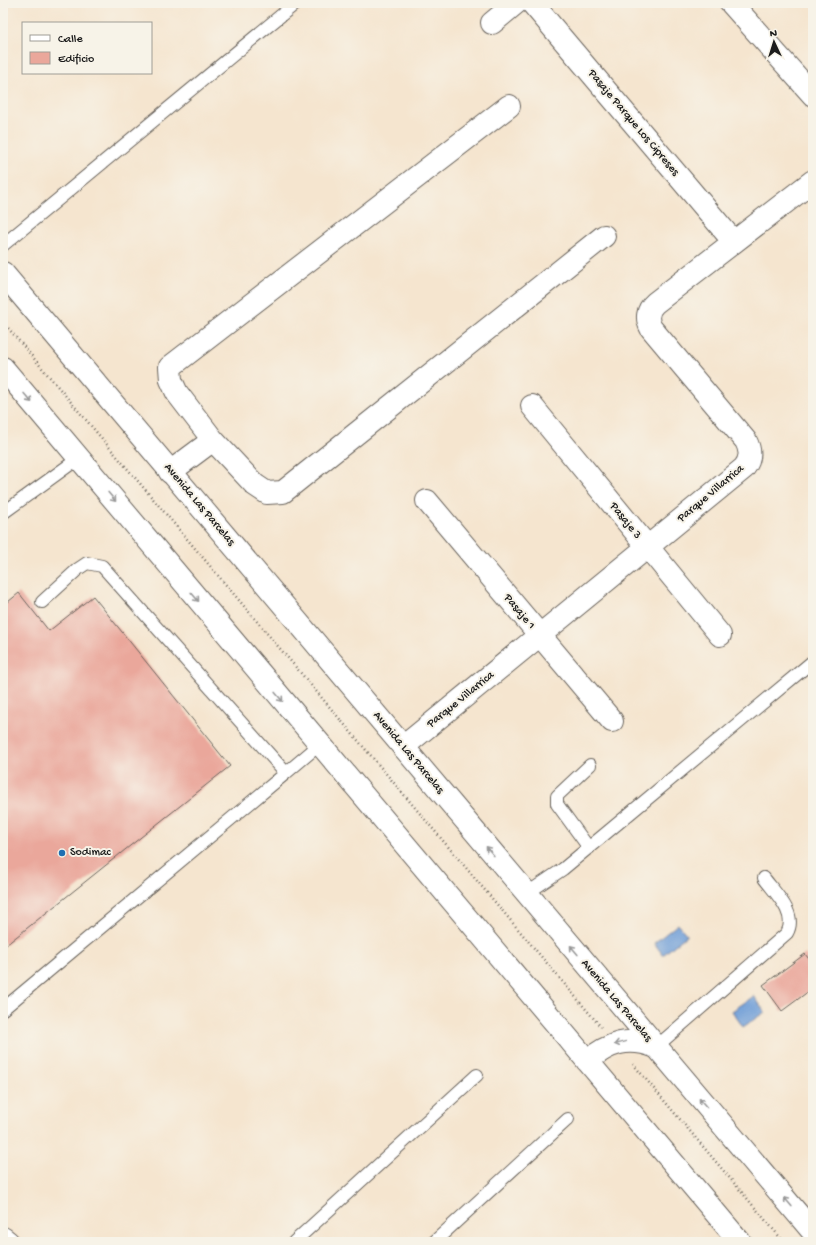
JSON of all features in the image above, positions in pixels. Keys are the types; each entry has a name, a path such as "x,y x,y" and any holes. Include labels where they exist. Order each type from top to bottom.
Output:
{"street":[{"path":"492,23 516,3"},
{"name":"Pasaje Parque Los Cipreses","path":"532,3 734,242"},
{"path":"731,3 813,95"},
{"path":"509,106 170,367 170,380 177,393 213,440 255,485 268,493 284,492 604,236"},
{"name":"Parque Villarrica","path":"403,747 744,468 750,456 750,448 746,441 648,322 648,311 651,306 813,182"},
{"name":"Avenida Las Parcelas","path":"3,273 813,1232"},
{"path":"3,368 319,745 740,1242"},
{"name":"Pasaje 3","path":"532,406 720,636"},
{"path":"170,472 213,440"},
{"name":"Pasaje 1","path":"427,501 539,637 612,722"},
{"path":"587,1061 596,1054 615,1044 637,1041 656,1047"},
{"path":"3,1238 8,1242"}],"lane":[{"path":"3,245 296,3"},
{"path":"3,513 79,458"},
{"path":"42,602 78,569 87,563 102,566 286,773"},
{"path":"526,894 563,869 589,848 813,661"},
{"path":"3,1008 319,745"},
{"path":"589,848 557,804 557,796 590,764"},
{"path":"656,1047 787,933 791,925 791,916 764,878"},
{"path":"294,1242 477,1075"},
{"path":"434,1242 568,1119"}],"path":[{"path":"3,322 784,1242"}],"water":[{"path":"678,924 687,935 663,955 654,943"},
{"path":"754,996 765,1012 743,1027 732,1011"}],"building":[{"name":"Sodimac","path":"19,593 49,631 93,596 230,766 6,945 3,941 3,606"},
{"path":"805,954 813,964 813,988 782,1011 763,985"}],"place":[{"name":"Sodimac","path":"62,853"}]}
